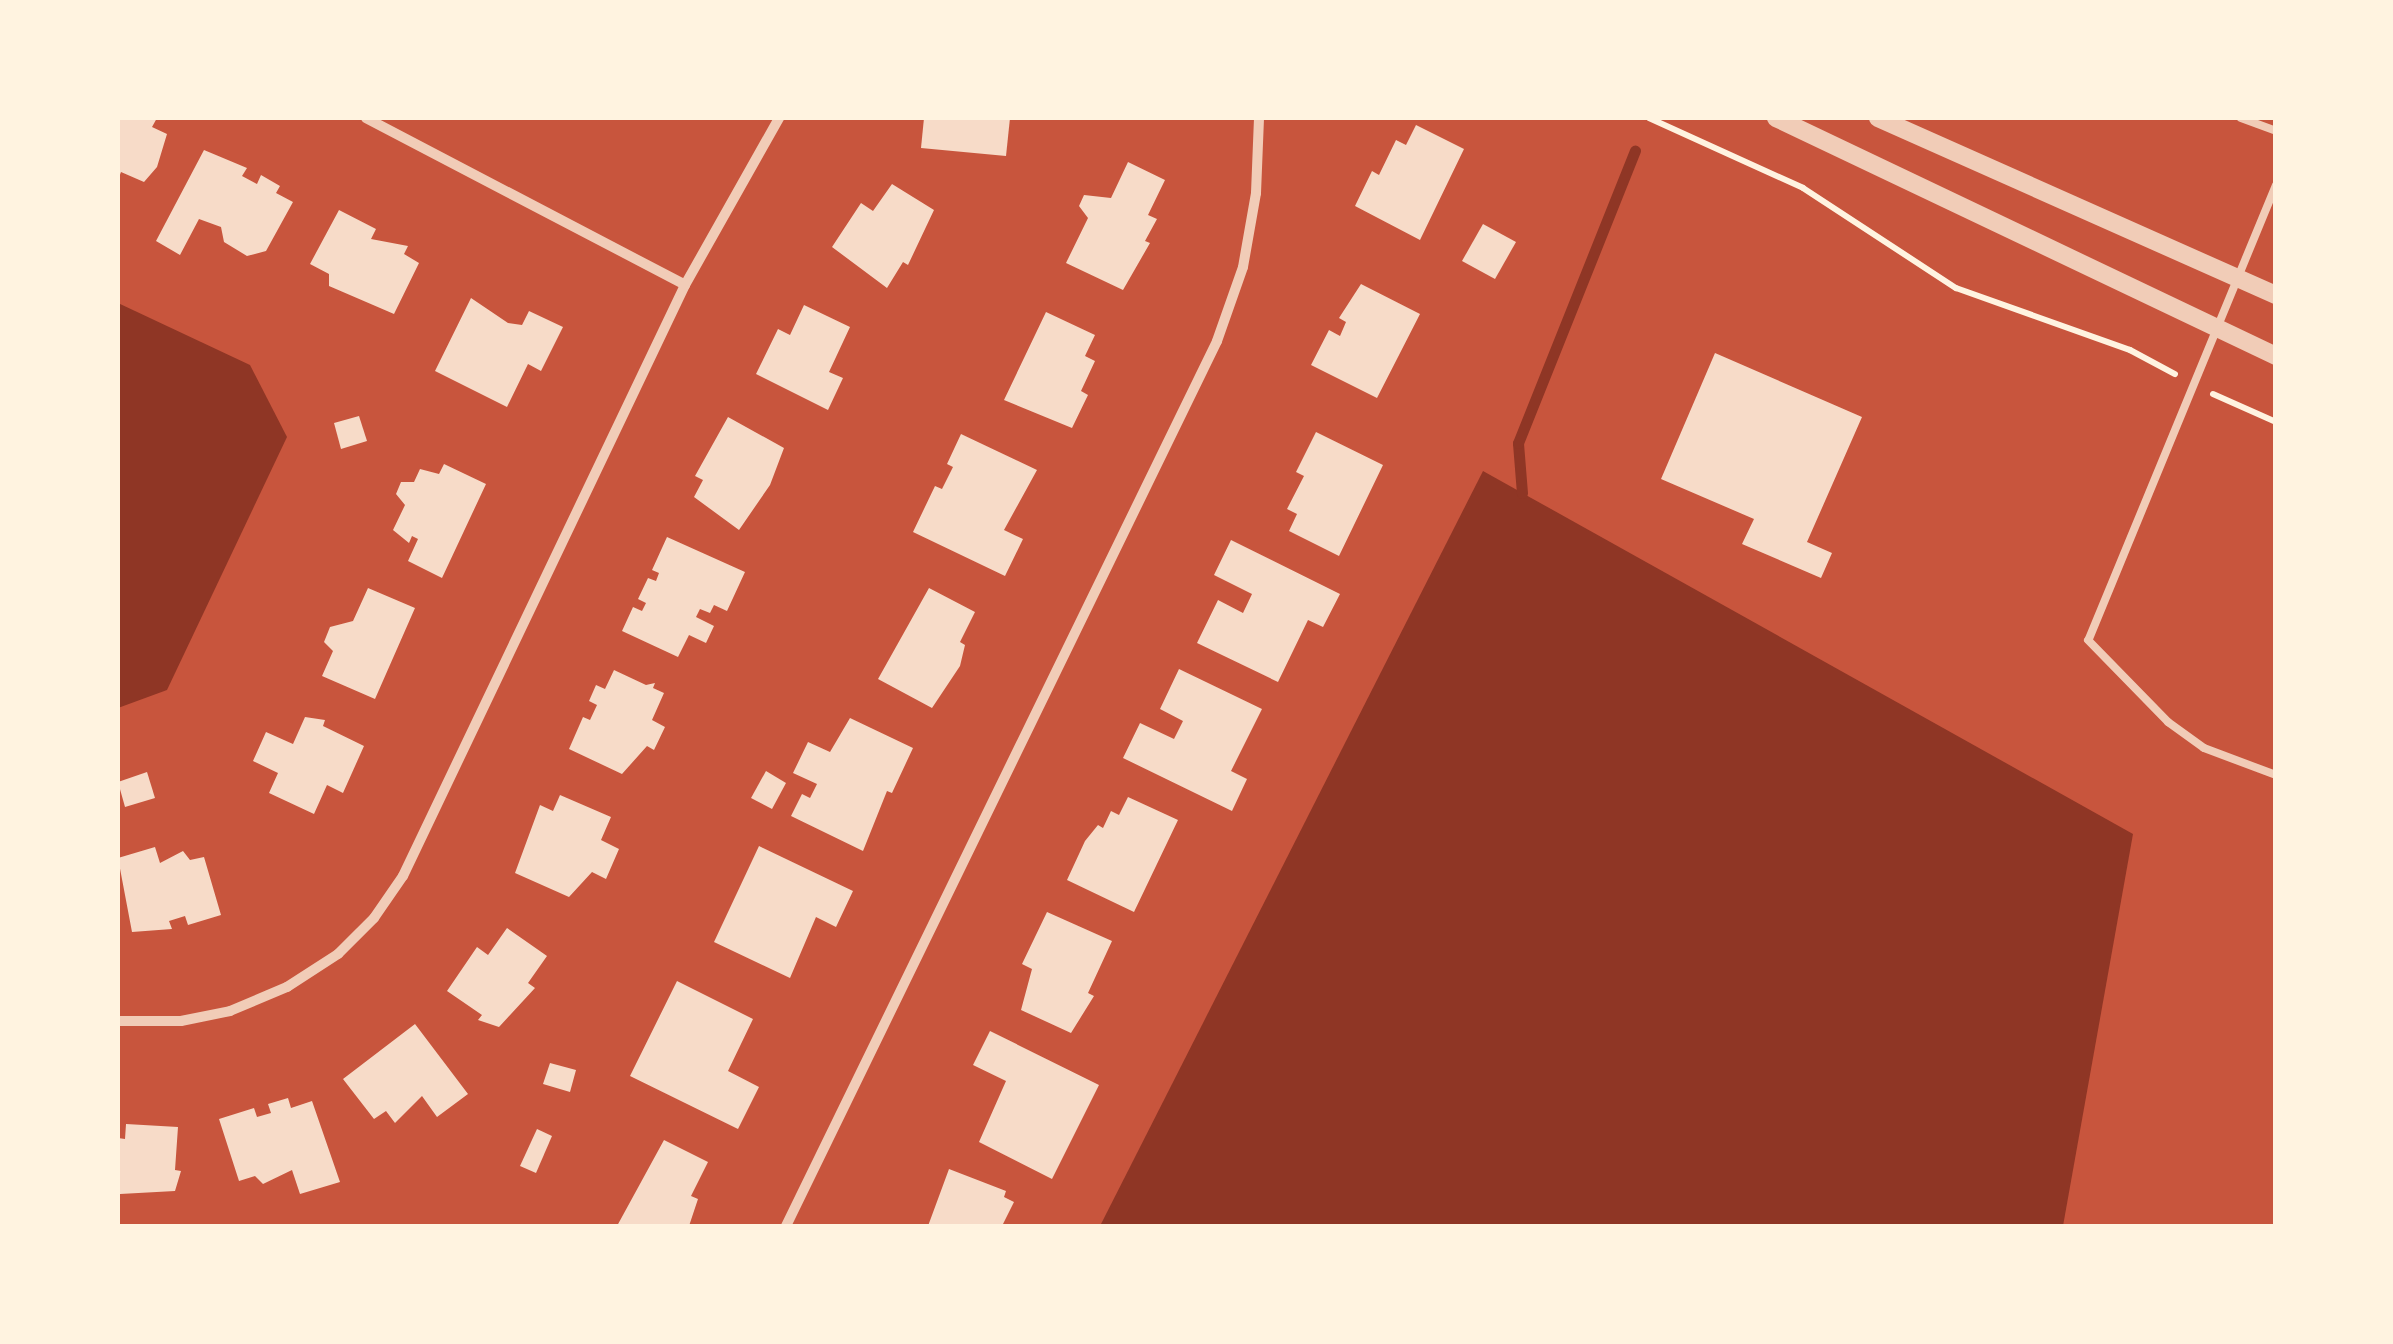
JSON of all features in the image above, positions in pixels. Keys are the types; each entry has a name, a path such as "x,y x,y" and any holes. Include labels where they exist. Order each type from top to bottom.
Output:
{"street":[{"path":"366,118 686,286"},
{"path":"118,1021 181,1021 230,1011 287,988 338,954 374,918 403,876 686,286 779,118"},
{"path":"786,1226 1217,341 1243,267 1256,194 1259,118"},
{"path":"1776,118 2276,356"},
{"path":"1878,118 2276,295"}],"lane":[{"path":"2241,118 2276,130"},
{"path":"2276,185 2088,640 2180,730 2204,748 2276,776"}],"path":[{"path":"1648,118 1803,188 1956,288 2130,350 2276,422"}],"shaded area":[{"path":"118,303 250,365 287,437 167,690 118,708"},
{"path":"1483,471 2133,834 2063,1226 1100,1226"}],"building":[{"path":"118,118 157,118 152,127 167,134 157,167 144,182 121,172 118,180"},
{"path":"924,118 1010,118 1006,156 921,148"},
{"path":"1416,125 1464,149 1420,240 1355,206 1372,171 1379,175 1396,140 1406,145"},
{"path":"204,150 247,168 242,176 257,184 261,175 280,186 276,193 293,202 266,251 247,256 224,242 221,227 199,219 180,255 156,241"},
{"path":"1128,162 1165,180 1148,215 1157,219 1145,241 1150,243 1123,290 1066,263 1088,218 1079,206 1084,195 1111,198"},
{"path":"892,184 934,210 908,265 903,262 887,288 832,247 861,203 873,211"},
{"path":"339,210 376,229 371,239 408,246 404,254 419,263 394,314 329,286 329,274 310,264"},
{"path":"1483,224 1516,242 1495,279 1462,261"},
{"path":"1361,284 1420,314 1377,398 1311,365 1329,330 1340,336 1346,322 1339,318"},
{"path":"471,298 508,323 522,325 529,311 563,327 541,371 528,364 507,407 435,371"},
{"path":"804,305 850,327 829,372 843,378 828,410 756,374 778,329 790,335"},
{"path":"1046,312 1095,335 1085,356 1095,361 1081,391 1088,395 1072,428 1004,400"},
{"path":"1715,353 1862,417 1807,542 1832,553 1821,578 1742,544 1754,519 1661,479"},
{"path":"359,416 367,441 341,449 334,423"},
{"path":"728,417 784,448 770,485 739,530 694,497 703,480 695,476"},
{"path":"1316,432 1383,465 1339,556 1289,531 1297,514 1287,509 1304,476 1296,472"},
{"path":"961,434 1037,470 1004,530 1023,539 1005,576 913,532 935,486 942,489 953,467 947,464"},
{"path":"444,464 486,484 442,578 408,561 418,539 412,536 409,543 393,530 405,505 396,494 401,482 414,482 420,469 439,474"},
{"path":"667,537 745,572 727,611 714,605 710,613 700,609 696,617 714,626 706,643 689,635 678,657 622,631 633,607 642,611 646,603 638,599 648,578 656,581 659,573 652,570"},
{"path":"1231,540 1340,594 1323,627 1308,620 1278,682 1197,643 1218,600 1243,613 1252,594 1214,575"},
{"path":"368,588 415,608 375,699 322,676 333,651 324,642 330,627 353,621"},
{"path":"929,588 975,612 960,642 965,645 960,666 932,708 878,679"},
{"path":"1179,669 1262,709 1231,771 1247,779 1232,811 1123,758 1140,723 1174,739 1183,721 1160,709"},
{"path":"614,670 646,685 655,683 653,688 664,693 652,720 665,727 654,750 647,746 622,774 569,749 583,717 590,720 597,705 589,701 596,685 605,689"},
{"path":"305,717 325,720 323,726 364,746 343,793 327,785 314,814 269,793 278,773 253,761 266,732 293,744"},
{"path":"850,718 913,748 892,793 887,791 863,851 791,816 802,794 810,798 817,784 793,773 808,742 830,752"},
{"path":"766,771 786,783 772,809 751,798"},
{"path":"147,772 155,798 125,807 118,782"},
{"path":"560,795 611,817 601,840 619,849 606,879 592,872 569,897 515,873 540,805 553,811"},
{"path":"1128,797 1178,820 1134,912 1067,880 1085,841 1098,825 1103,828 1111,811 1119,815"},
{"path":"759,846 853,891 836,927 816,917 790,978 714,942"},
{"path":"155,847 160,863 183,851 190,860 204,857 221,915 188,925 185,916 169,921 172,929 132,932 118,858"},
{"path":"1047,912 1112,941 1088,993 1094,996 1071,1033 1021,1010 1032,969 1022,964"},
{"path":"507,928 547,956 528,983 535,988 499,1027 478,1020 482,1015 447,991 477,947 488,955"},
{"path":"677,981 753,1019 728,1071 759,1087 738,1129 630,1076"},
{"path":"415,1024 468,1094 437,1117 422,1096 395,1123 386,1111 374,1119 343,1079"},
{"path":"990,1031 1099,1085 1052,1179 979,1142 1006,1081 973,1065"},
{"path":"550,1063 576,1070 570,1092 543,1084"},
{"path":"288,1098 291,1108 312,1101 340,1182 300,1194 292,1170 263,1184 255,1176 239,1181 219,1119 254,1108 257,1117 271,1113 268,1104"},
{"path":"126,1124 178,1127 175,1170 181,1171 175,1191 120,1194 118,1138 125,1139"},
{"path":"537,1129 552,1136 536,1173 520,1166"},
{"path":"664,1140 708,1162 691,1196 698,1199 689,1226 617,1226"},
{"path":"949,1169 1006,1191 1004,1197 1014,1202 1002,1226 928,1226"}],"waterway":[{"path":"1522,493 1518,443 1635,151"}]}
